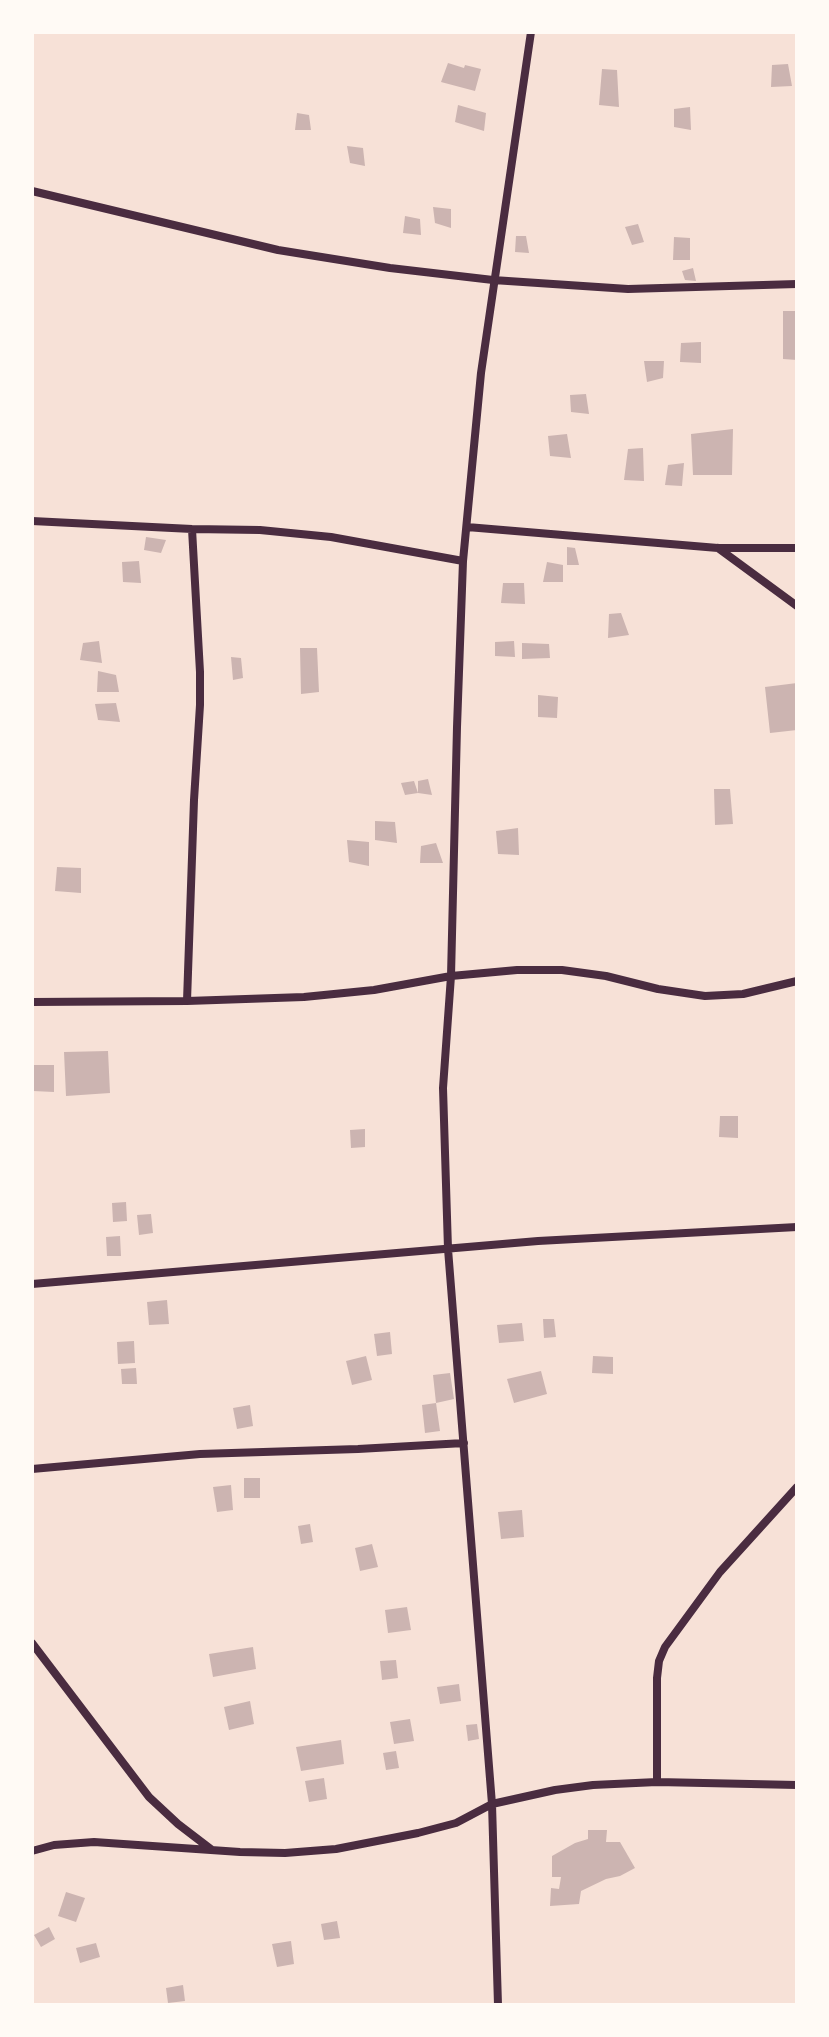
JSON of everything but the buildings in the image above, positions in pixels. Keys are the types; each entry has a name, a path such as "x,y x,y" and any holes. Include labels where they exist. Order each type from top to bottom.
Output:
{"street":[{"path":"498,2005 492,1804 448,1249 443,1088 451,976 463,561 481,373 531,32"},
{"path":"32,191 278,250 390,268 493,280 628,289 797,284"},
{"path":"32,521 260,530 331,537 463,561"},
{"path":"467,527 718,548 797,548"},
{"path":"187,1001 200,705 192,529"},
{"path":"718,548 797,606"},
{"path":"32,1002 304,997 517,970 562,970 606,976 658,989 705,996 743,994 797,981"},
{"path":"32,1284 538,1241 797,1227"},
{"path":"32,1469 200,1454 464,1443"},
{"path":"657,1782 657,1678 665,1647 720,1572 797,1487"},
{"path":"32,1643 149,1797 213,1850"},
{"path":"32,1851 54,1845 94,1842 285,1853 336,1849 376,1843 456,1823 492,1804 555,1790 657,1782 797,1785"}]}
